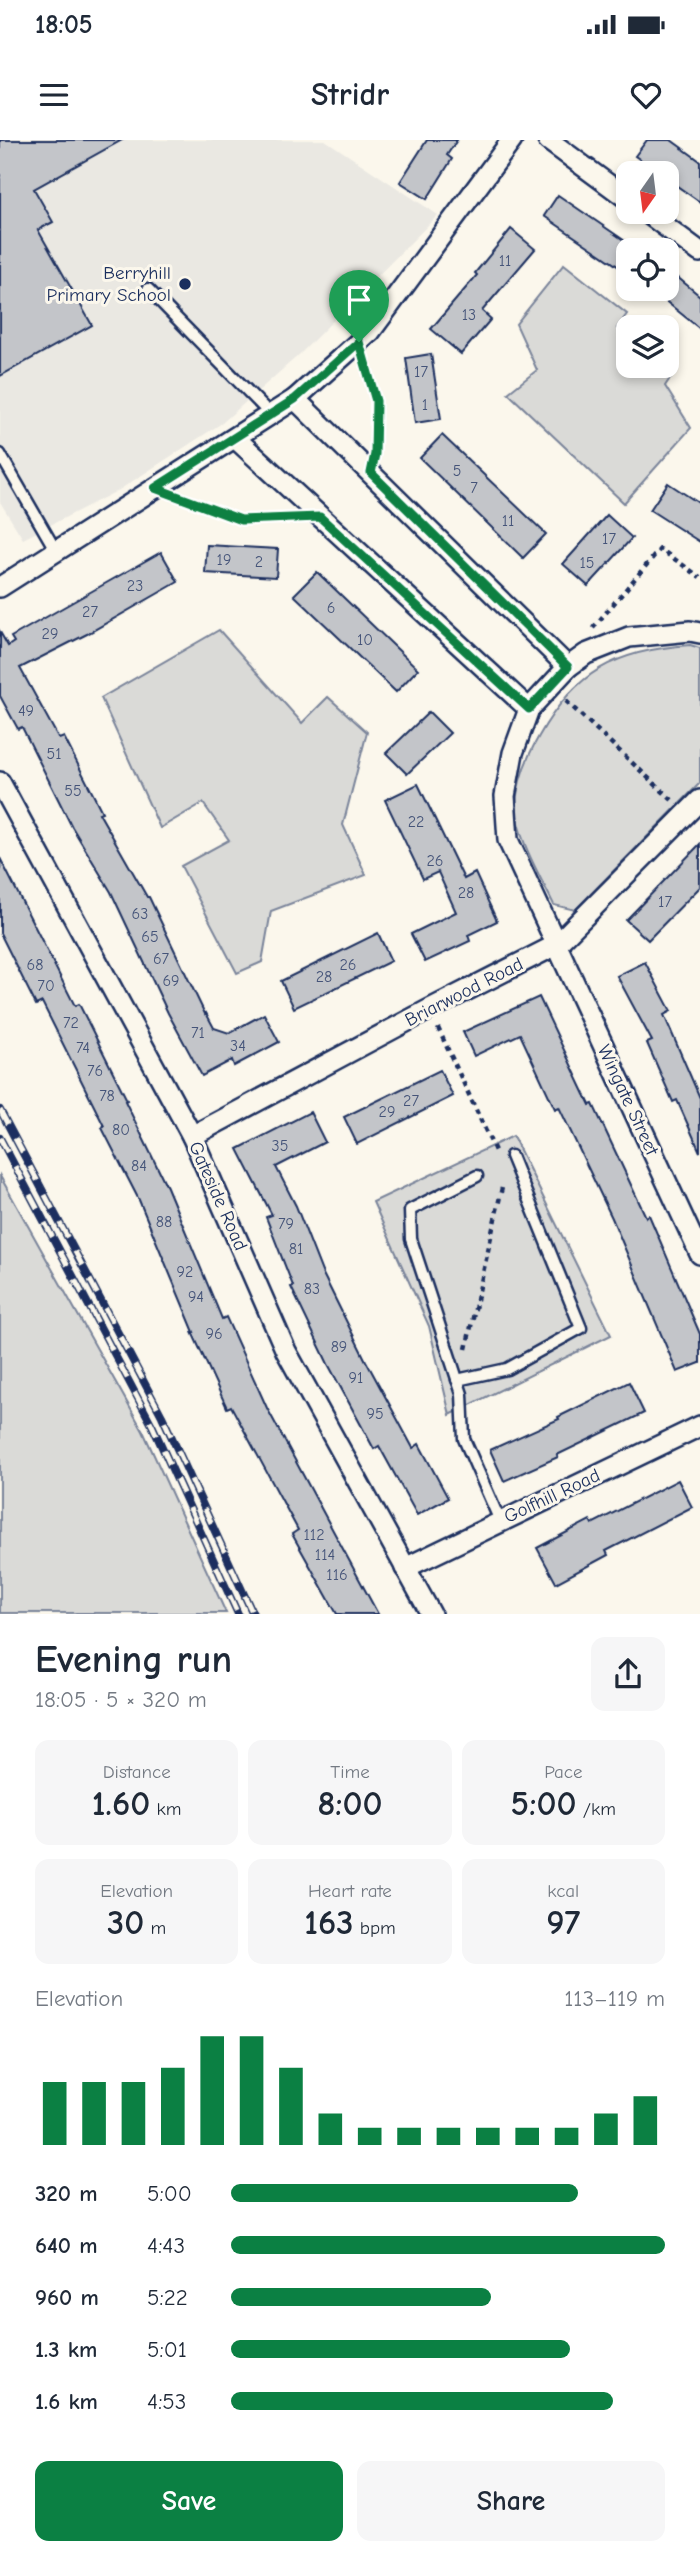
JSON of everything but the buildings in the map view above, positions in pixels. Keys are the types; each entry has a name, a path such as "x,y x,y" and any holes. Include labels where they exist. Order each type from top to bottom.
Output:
{"street":[{"path":"0,587 295,399 370,332 512,140"},
{"path":"548,140 616,190"},
{"path":"662,224 700,252"},
{"path":"295,399 568,667"},
{"path":"235,438 529,709 568,667 586,654 629,637 700,632"},
{"name":"Wingate Street","path":"529,709 513,753 505,796 508,840 700,1254"},
{"name":"Gateside Road","path":"0,782 192,1136 286,1351 431,1614"},
{"name":"Briarwood Road","path":"192,1136 556,945 693,807"},
{"name":"Golfhill Road","path":"405,1568 700,1426"}],"lane":[{"path":"148,289 272,415"},
{"path":"0,454 57,551"},
{"path":"457,1380 506,1369 581,1328 511,1156"},
{"path":"477,1176 410,1210 411,1239 462,1394 464,1438 500,1521"}],"path":[{"path":"359,342 376,401 375,454 371,473"},
{"path":"155,488 241,520 320,517"},
{"path":"586,654 587,635 660,549 700,577"},
{"path":"553,684 560,696 693,807"}],"shaded area":[{"name":"Berryhill Primary School","path":"0,140 325,140 438,215 301,353 222,423 119,490 23,539 0,502"},
{"path":"564,264 627,314 616,315 616,378 670,378 665,386 691,428 624,503 508,393 537,370 516,324"},
{"path":"219,630 302,723 328,697 367,732 343,825 366,875 271,911 262,962 237,973 181,866 229,840 203,803 160,828 101,698"},
{"path":"690,645 700,648 700,783 575,910 554,905 530,857 517,817 518,788 535,744 567,695 600,668 640,652"},
{"path":"513,1136 611,1335 450,1415 429,1326 373,1202"},
{"path":"0,1176 143,1431 226,1613 0,1613"}],"railway":[{"path":"0,1110 162,1416 253,1614"},
{"path":"0,1138 152,1425 238,1614"}],"place":[{"name":"Berryhill Primary School","path":"185,284"}],"route":[{"path":"359,342 376,401 375,454 371,473 568,667 529,709 320,517 241,520 155,488 295,399 359,342"}]}
